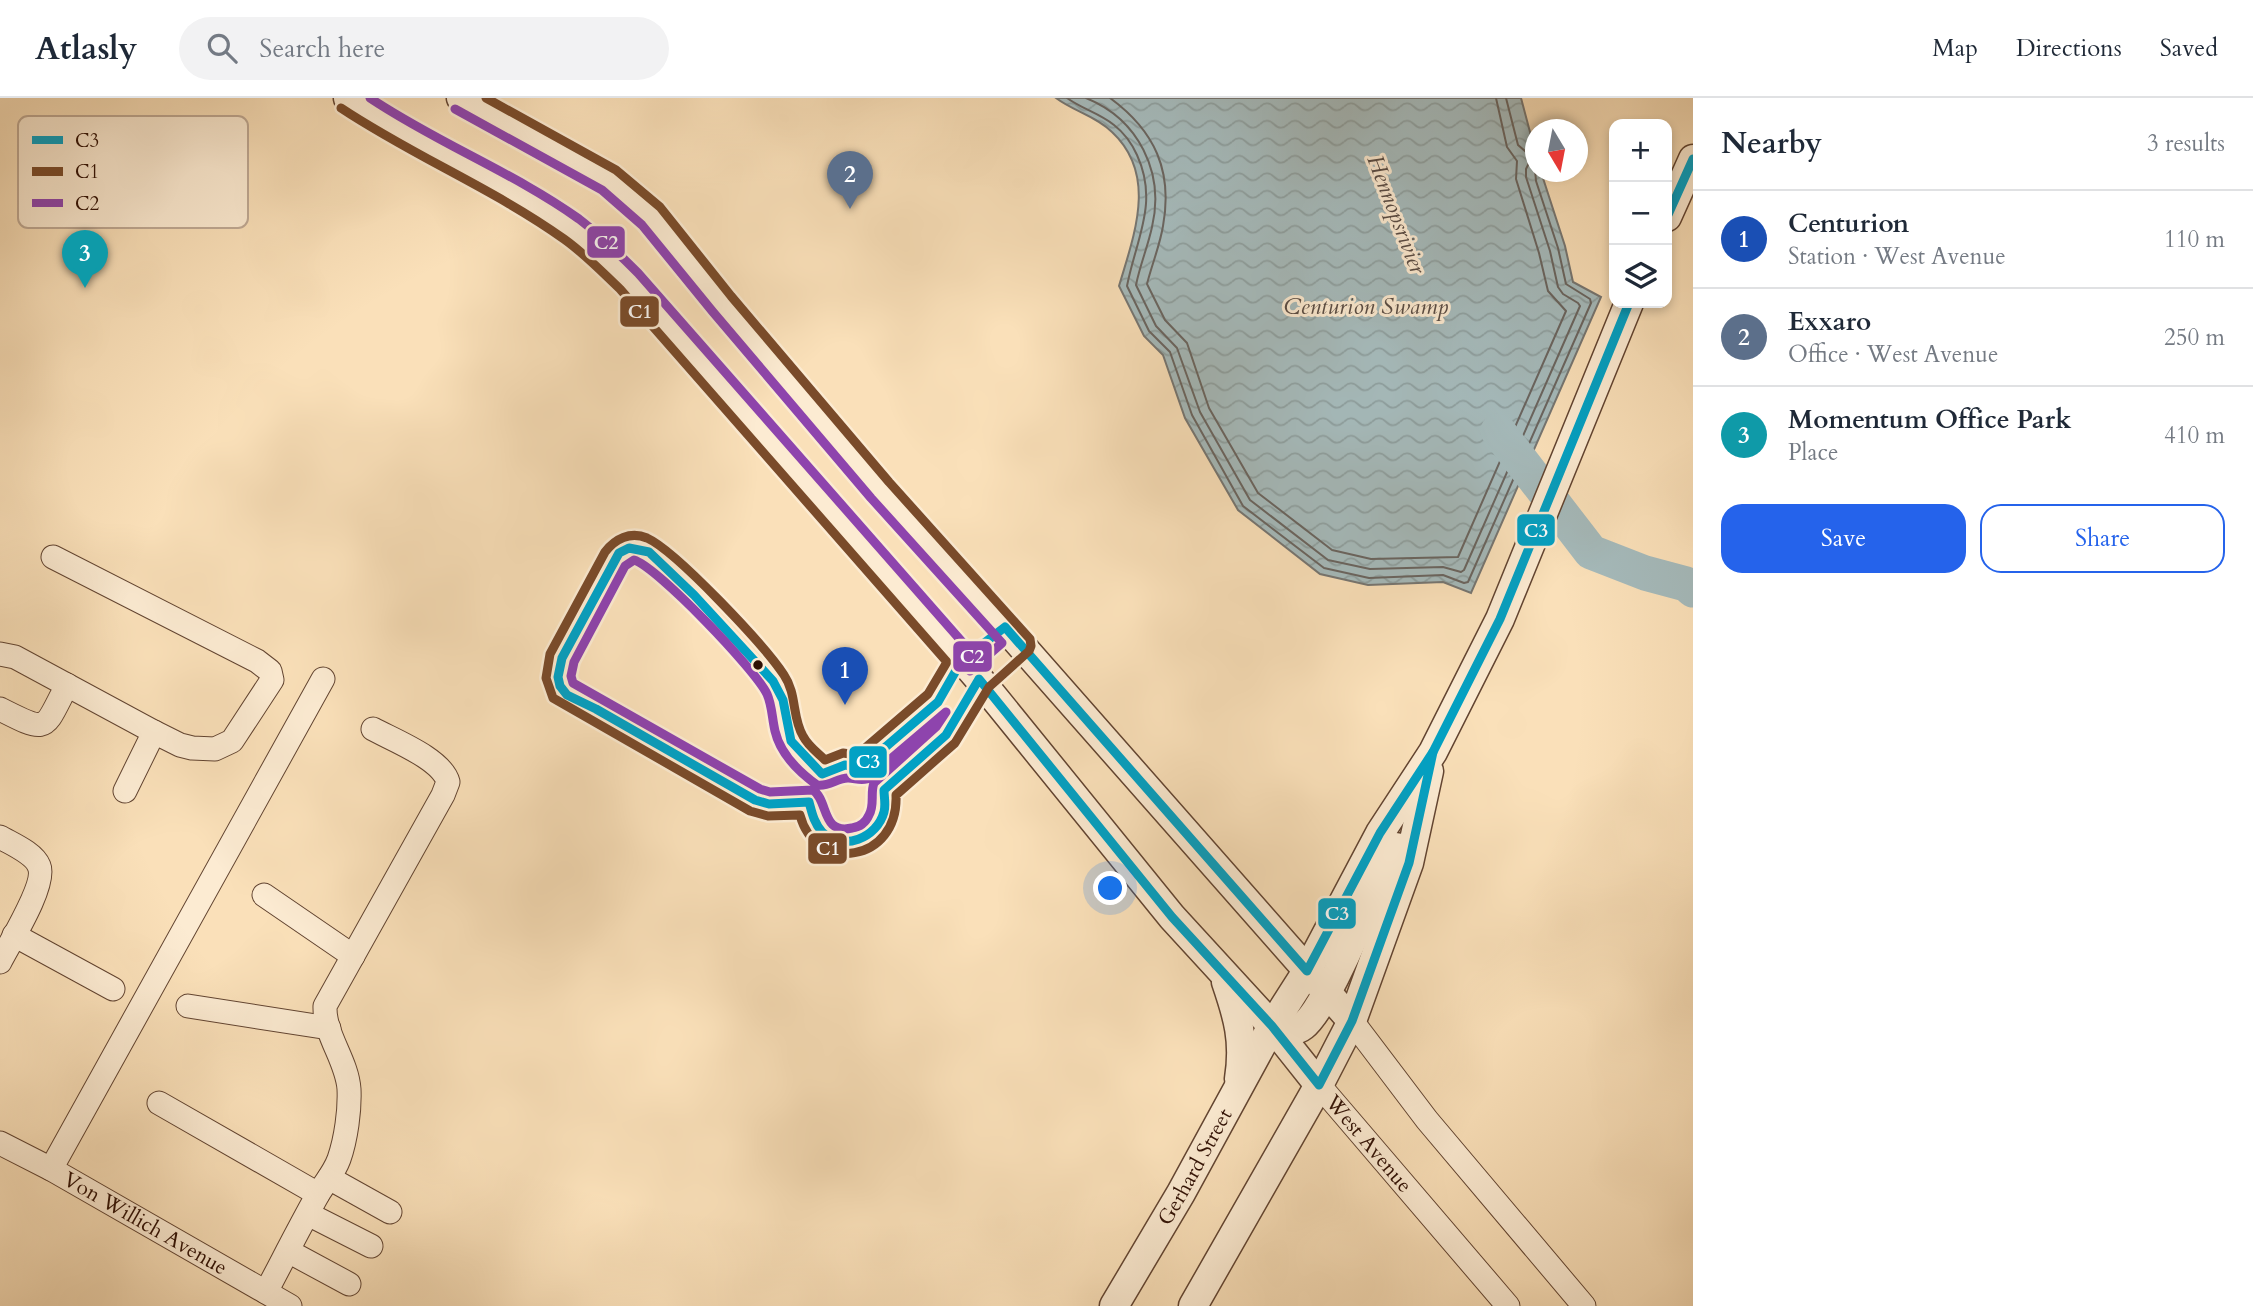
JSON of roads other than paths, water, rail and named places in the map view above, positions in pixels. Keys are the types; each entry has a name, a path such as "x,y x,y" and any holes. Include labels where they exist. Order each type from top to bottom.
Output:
{"street":[{"name":"West Avenue","path":"348,98 382,122 511,192 570,228 629,281 906,594 1029,740 1172,918 1272,1026 1508,1306"},
{"path":"461,98 609,180 651,216 880,490 1327,991 1435,1130 1584,1306"},
{"path":"1672,206 1693,159"},
{"path":"1193,1306 1319,1085 1352,1021 1409,863 1433,752 1500,619 1627,308"},
{"path":"0,654 15,657 154,732 192,748 215,749 225,746 238,733 272,680 270,671 257,661 53,557"},
{"path":"51,1169 323,679"},
{"path":"0,709 33,726 43,725 49,720 67,685"},
{"path":"266,1292 339,1160 342,1146 349,1097 345,1069 329,1028 325,1006 448,782 443,772 431,761 373,729"},
{"path":"125,791 154,732"},
{"name":"Gerhard Street","path":"1114,1306 1181,1193 1272,1026 1307,971 1380,833 1433,752"},
{"path":"1272,1026 1290,1031 1302,1027 1327,991 1387,858 1418,818"},
{"path":"0,837 30,855 39,864 41,873 36,891 0,962"},
{"path":"264,895 353,956"},
{"path":"13,935 113,989"},
{"path":"1225,977 1242,1034 1243,1056 1236,1095"},
{"path":"188,1006 329,1028"},
{"path":"159,1103 318,1195 371,1247"},
{"name":"Von Willich Avenue","path":"1,1147 51,1169 290,1306"},
{"path":"318,1195 390,1212"},
{"path":"288,1251 349,1284"}],"water":[{"name":"Centurion Swamp","path":"1056,98 1521,98 1527,119 1525,182 1544,182 1565,246 1573,282 1601,297 1471,593 1443,582 1368,585 1320,574 1238,510 1185,418 1163,355 1144,336 1119,286 1136,226 1138,186 1135,167 1126,149 1112,132"}],"waterway":[{"name":"Hennopsrivier","path":"1498,431 1591,552 1645,573 1686,584 1693,590"}],"place":[{"name":"Exxaro","path":"850,209"},
{"name":"Momentum Office Park","path":"85,288"},
{"name":"Centurion","path":"845,705"}]}
